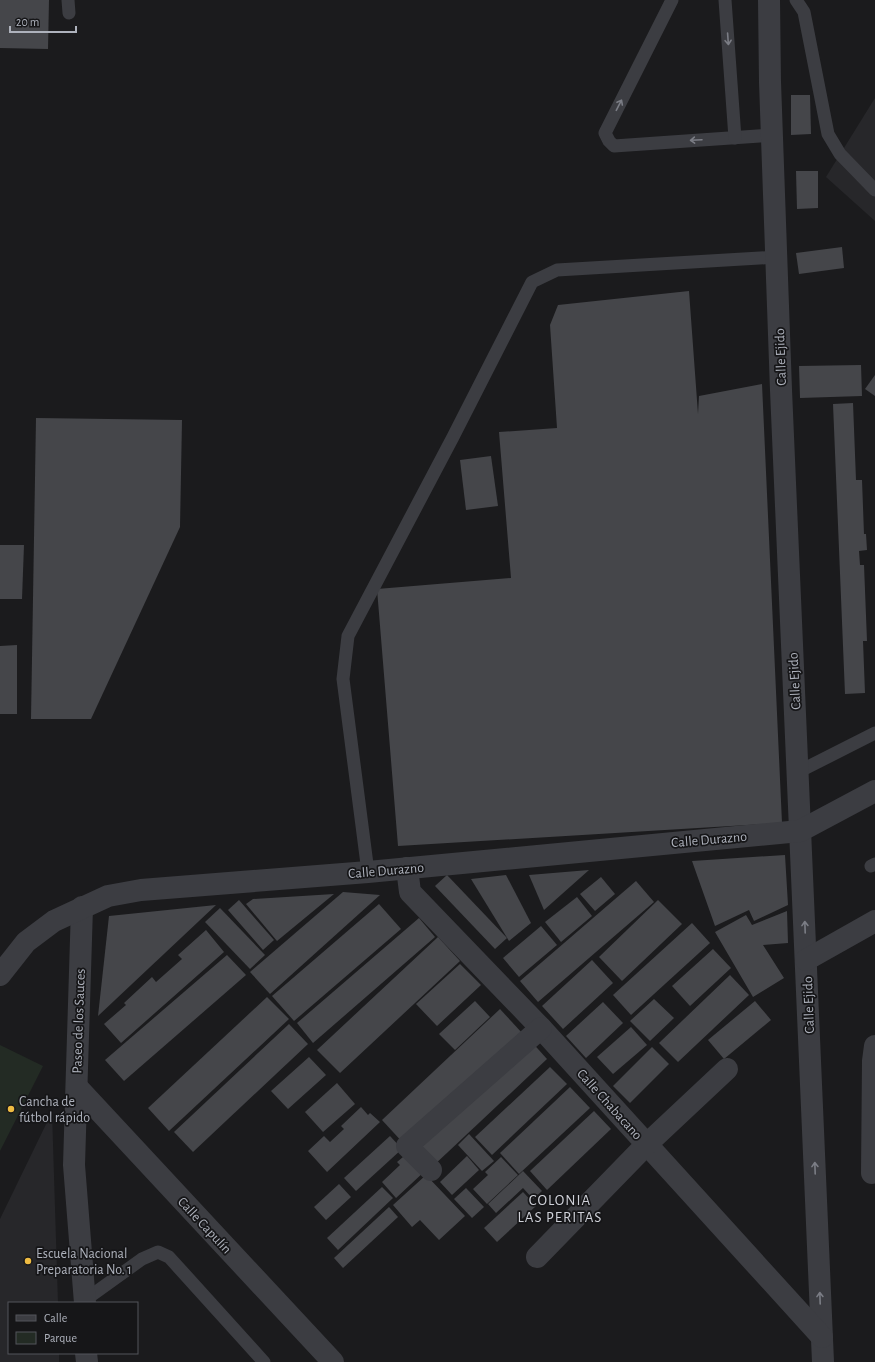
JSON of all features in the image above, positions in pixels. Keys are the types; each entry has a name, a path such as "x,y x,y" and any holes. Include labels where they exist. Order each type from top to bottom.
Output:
{"street":[{"name":"Calle Ejido","path":"769,0 781,390 823,1362"},
{"path":"800,831 875,791"},
{"name":"Calle Durazno","path":"0,975 26,942 54,921 108,896 141,890 368,872 800,831"},
{"name":"Calle Chabacano","path":"407,868 410,892 541,1028 822,1337"},
{"name":"Paseo de los Sauces","path":"82,907 74,1165 85,1302"},
{"path":"806,960 875,921"},
{"path":"431,1170 407,1146 541,1028"},
{"path":"872,1173 873,1061 875,1046"},
{"path":"537,1257 646,1145 727,1069"},
{"name":"Calle Capulín","path":"77,1087 333,1362"}],"lane":[{"path":"68,0 69,13"},
{"path":"672,0 605,133 609,142 614,146 773,136"},
{"path":"725,0 735,138"},
{"path":"796,0 804,12 828,134 840,154 875,190"},
{"path":"368,872 344,679 348,636 453,437 532,282 557,270 776,257"},
{"path":"798,772 875,733"},
{"path":"85,1302 142,1260 158,1252 169,1257 264,1362"}],"shaded area":[{"path":"875,98 875,221 826,177"},
{"name":"Escuela Nacional Preparatoria No. 1","path":"52,1112 58,1302 8,1302 8,1354 59,1354 59,1362 0,1362 0,1219"}],"green space":[{"name":"Cancha de fútbol rápido","path":"0,1045 43,1066 0,1151"}],"building":[{"path":"0,0 49,0 48,49 0,48"},
{"path":"791,95 810,95 811,134 791,135"},
{"path":"796,171 818,171 818,208 797,209"},
{"path":"842,247 844,268 799,274 796,253"},
{"path":"689,291 698,414 699,396 762,384 782,823 398,846 377,589 511,578 499,432 557,428 550,325 558,305"},
{"path":"861,365 862,396 800,398 799,366"},
{"path":"875,375 875,396 865,389"},
{"path":"853,403 856,480 862,480 864,534 866,534 867,550 859,551 860,565 864,565 867,641 863,641 865,693 845,694 833,404"},
{"path":"36,418 182,420 180,527 91,719 31,719"},
{"path":"491,456 498,506 466,510 460,460"},
{"path":"0,545 24,545 22,599 0,599"},
{"path":"17,645 17,714 0,714 0,646"},
{"path":"785,855 788,905 754,921 749,910 715,926 692,861"},
{"path":"589,870 544,910 529,875"},
{"path":"447,875 507,938 495,949 435,886"},
{"path":"506,875 531,923 509,941 471,879"},
{"path":"601,877 615,894 595,911 580,894"},
{"path":"636,881 654,902 538,1002 520,981"},
{"path":"343,892 380,895 270,994 250,972"},
{"path":"334,894 277,941 246,904 253,899"},
{"path":"577,897 592,916 561,942 545,922"},
{"path":"239,900 274,940 263,950 228,910"},
{"path":"658,900 682,924 622,981 599,957"},
{"path":"379,904 401,929 294,1021 272,996"},
{"path":"216,905 98,1016 109,916"},
{"path":"220,908 265,955 250,969 205,922"},
{"path":"787,911 788,943 763,945 784,978 753,997 715,932 746,915 752,925"},
{"path":"419,918 435,937 313,1043 297,1023"},
{"path":"692,923 710,943 631,1015 613,995"},
{"path":"541,926 557,945 519,977 503,958"},
{"path":"206,930 224,952 121,1043 104,1024 126,1005 124,1003 152,977 156,982 182,959 178,955"},
{"path":"438,937 460,961 340,1073 317,1050"},
{"path":"713,949 731,968 690,1006 672,986"},
{"path":"227,955 246,975 124,1081 105,1060"},
{"path":"592,960 613,983 563,1029 542,1006"},
{"path":"460,964 481,985 437,1026 416,1004"},
{"path":"730,975 749,995 678,1062 659,1043"},
{"path":"267,997 289,1019 169,1131 148,1108"},
{"path":"654,999 674,1018 650,1041 630,1021"},
{"path":"475,1001 490,1017 455,1050 439,1034"},
{"path":"755,1001 771,1020 724,1059 708,1040"},
{"path":"603,1002 623,1023 586,1058 566,1036"},
{"path":"500,1009 523,1034 405,1145 382,1120"},
{"path":"289,1024 308,1044 193,1152 174,1132"},
{"path":"631,1027 647,1045 613,1074 597,1057"},
{"path":"529,1039 547,1059 432,1167 413,1148"},
{"path":"652,1047 669,1064 630,1103 613,1086"},
{"path":"309,1057 326,1075 288,1109 271,1091"},
{"path":"550,1067 567,1084 492,1155 475,1137"},
{"path":"337,1083 355,1104 323,1132 305,1112"},
{"path":"570,1087 590,1108 519,1174 500,1153"},
{"path":"361,1107 368,1115 370,1113 380,1122 327,1172 308,1151 324,1136 330,1142 344,1129 341,1126"},
{"path":"594,1111 611,1129 547,1190 530,1171"},
{"path":"469,1134 494,1161 482,1171 458,1145"},
{"path":"390,1136 402,1149 356,1191 344,1178"},
{"path":"409,1152 426,1170 396,1198 382,1182 400,1165 397,1162"},
{"path":"467,1156 479,1170 452,1195 440,1182"},
{"path":"501,1157 518,1175 487,1204 473,1189 488,1175 485,1172"},
{"path":"523,1171 542,1191 533,1199 523,1188 496,1213 488,1204"},
{"path":"426,1175 465,1216 439,1240 420,1220 412,1227 393,1205"},
{"path":"339,1184 351,1197 326,1220 314,1207"},
{"path":"382,1187 393,1198 338,1250 327,1238"},
{"path":"466,1188 484,1207 472,1218 454,1199"},
{"path":"523,1192 536,1206 497,1242 484,1228"},
{"path":"389,1207 398,1217 343,1268 334,1258"}],"place":[{"name":"Cancha de fútbol rápido","path":"11,1109"},
{"name":"Escuela Nacional Preparatoria No. 1","path":"28,1261"}],"district":[{"name":"COLONIA LAS PERITAS","path":"560,1208"}]}
